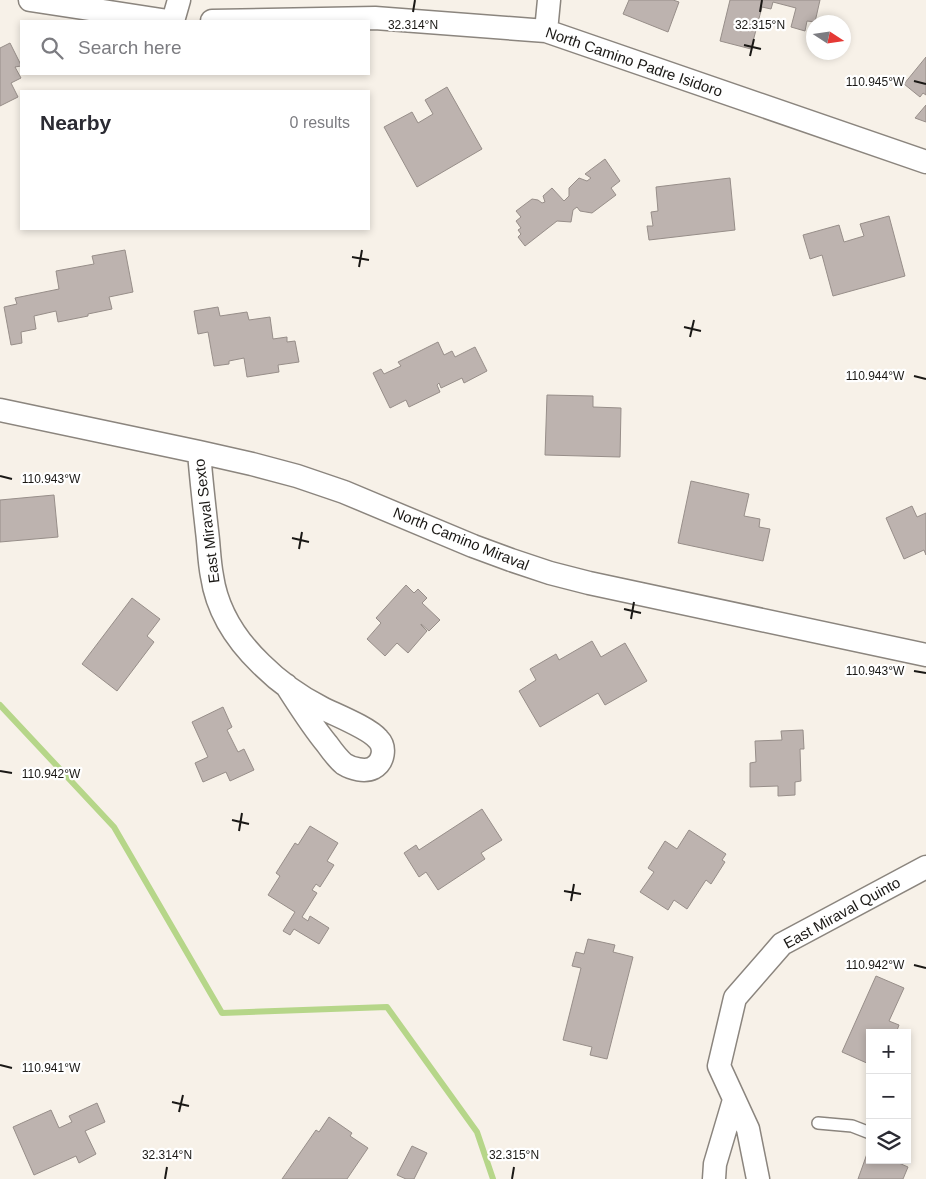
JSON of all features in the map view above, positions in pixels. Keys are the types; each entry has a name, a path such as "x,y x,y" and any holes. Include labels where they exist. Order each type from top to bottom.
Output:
{"street":[{"path":"30,0 161,20"},
{"path":"173,20 180,0"},
{"path":"546,31 549,0"},
{"name":"North Camino Padre Isidoro","path":"266,20 375,18 546,31 926,162"},
{"name":"North Camino Miraval","path":"0,410 199,452 288,474 344,492 473,546 550,572 607,587 926,655"},
{"name":"East Miraval Sexto","path":"199,452 212,577 220,606 236,636 247,650 286,685"},
{"name":"East Miraval Quinto","path":"758,1179 748,1129 719,1066 735,998 782,944 926,867"},
{"path":"714,1179 715,1164 734,1100"}],"lane":[{"path":"818,1123 852,1126 866,1131"}],"building":[{"path":"629,0 673,0 679,2 668,32 623,14"},
{"path":"730,0 820,0 817,15 806,15 805,31 791,27 796,8 773,2 771,9 762,7 751,49 720,41"},
{"path":"10,43 20,63 20,66 15,67 21,78 11,83 18,97 0,106 0,48"},
{"path":"926,57 926,95 923,93 920,97 904,84"},
{"path":"447,87 482,149 417,187 384,127 412,112 418,123 433,114 425,100"},
{"path":"926,105 926,122 915,118"},
{"path":"605,159 620,181 611,188 616,195 592,213 580,211 577,207 573,210 571,222 557,221 525,246 518,237 521,234 518,230 521,228 516,221 521,217 516,211 532,199 542,203 545,202 543,196 552,188 564,201 569,196 569,188 579,178 587,181 591,178 585,174"},
{"path":"730,178 735,230 649,240 647,226 653,226 651,212 658,211 656,187"},
{"path":"889,216 905,276 833,296 822,255 810,259 803,235 839,225 844,242 864,236 860,224"},
{"path":"125,250 133,292 109,297 112,309 88,314 88,316 58,322 56,311 34,316 36,329 21,332 22,343 11,345 4,307 17,304 15,298 59,289 56,271 94,264 92,256"},
{"path":"218,307 220,316 247,312 249,320 270,317 273,339 287,337 287,342 295,341 299,362 278,365 279,372 247,377 244,358 229,361 229,364 214,366 208,332 198,334 194,311"},
{"path":"438,342 444,355 452,351 455,357 475,347 487,371 464,383 462,378 441,388 439,383 437,385 440,392 409,407 406,400 390,408 373,373 381,369 384,374 401,366 398,362"},
{"path":"547,395 593,396 593,407 621,408 620,457 545,455"},
{"path":"691,481 749,494 744,516 760,519 759,527 770,529 763,561 678,543"},
{"path":"54,495 58,537 0,542 0,500"},
{"path":"912,506 917,517 926,513 926,555 924,550 904,559 886,518"},
{"path":"406,585 414,593 418,589 427,598 422,603 440,620 429,631 421,624 427,631 408,653 397,643 385,656 367,639 381,623 376,618"},
{"path":"132,598 160,619 147,636 154,642 117,691 82,664"},
{"path":"592,641 601,657 625,643 647,681 605,705 598,693 540,727 519,691 536,680 530,669 556,654 559,660"},
{"path":"223,707 232,727 227,730 238,752 244,749 254,770 230,781 226,772 203,782 195,763 208,757 192,722"},
{"path":"803,730 804,749 800,749 801,781 795,782 795,795 778,796 778,786 750,787 750,763 756,762 755,741 782,740 781,731"},
{"path":"482,809 502,840 481,853 485,859 438,890 426,872 419,877 404,853 416,845 419,850"},
{"path":"310,826 338,843 327,861 334,865 320,887 316,884 312,890 317,893 302,917 308,921 310,916 329,928 319,944 294,929 290,935 283,931 295,912 268,895 280,876 276,873 295,843 298,845"},
{"path":"689,830 726,854 722,860 725,862 711,884 706,880 687,909 674,900 668,910 640,892 654,872 648,868 665,841 677,849"},
{"path":"588,939 615,945 613,952 633,957 607,1059 590,1055 592,1047 563,1040 581,968 572,966 576,952 584,954"},
{"path":"876,976 904,988 889,1021 899,1025 898,1029 866,1029 866,1063 842,1052"},
{"path":"97,1103 105,1122 85,1131 96,1154 79,1163 76,1156 34,1175 13,1127 51,1110 59,1128 72,1122 69,1116"},
{"path":"329,1117 352,1133 350,1136 368,1148 347,1179 282,1179 316,1130 319,1132"},
{"path":"412,1146 427,1153 414,1179 406,1179 397,1175"},
{"path":"866,1157 866,1164 901,1164 908,1167 903,1179 858,1179"}],"waterway":[{"path":"0,705 114,827 222,1013 387,1007 477,1132 493,1179"}]}
